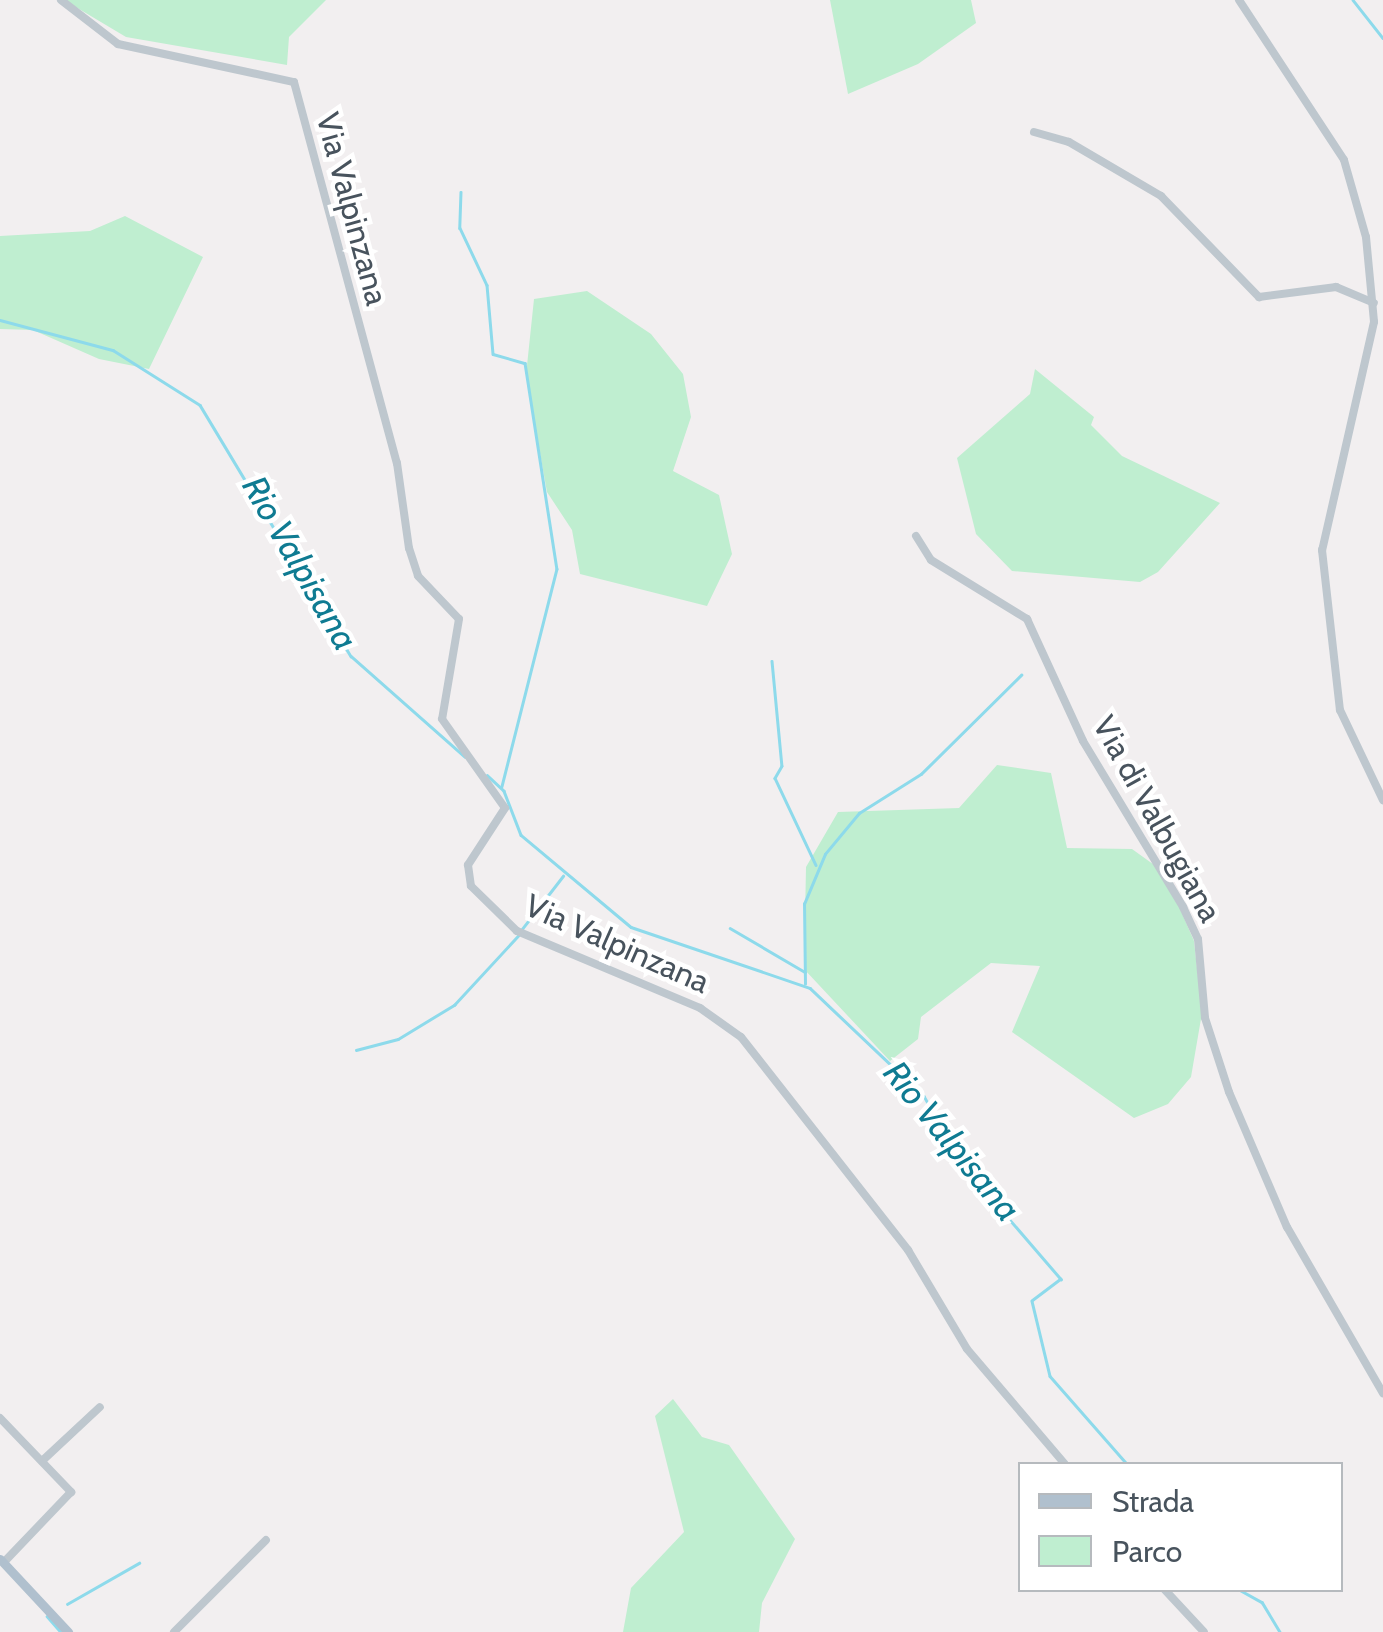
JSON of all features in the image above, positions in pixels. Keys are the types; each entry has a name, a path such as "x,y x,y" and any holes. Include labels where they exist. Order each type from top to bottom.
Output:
{"main road":[{"path":"2,1560 68,1632"}],"street":[{"name":"Via Valpinzana","path":"61,0 118,44 294,82 397,463 409,548 418,576 450,600 459,619 445,730 487,774 505,808 468,865 472,886 517,931 700,1008 741,1037 908,1250 967,1350 1063,1462"},
{"path":"1240,0 1344,160 1374,304 1322,550 1340,710 1383,800"},
{"path":"1034,132 1069,142 1160,196 1259,297 1336,286 1374,304"},
{"name":"Via di Valbugiana","path":"916,536 932,560 1027,619 1082,742 1190,923 1205,1018 1229,1092 1287,1228 1383,1392"},
{"path":"42,1462 100,1407"},
{"path":"0,1418 71,1498 2,1560"},
{"path":"174,1632 266,1540"},
{"path":"1167,1592 1204,1632"}],"green space":[{"path":"64,0 326,0 289,37 287,65 126,37"},
{"path":"830,0 971,0 976,23 918,64 848,94"},
{"path":"125,216 203,257 149,369 99,359 33,330 0,329 0,236 90,231"},
{"path":"587,291 651,334 683,374 691,417 673,471 719,495 732,554 707,606 580,574 572,530 547,492 526,375 534,299"},
{"path":"1035,369 1094,417 1091,425 1122,456 1220,503 1158,572 1140,582 1012,571 976,534 957,458 1030,394"},
{"path":"997,765 1051,773 1067,848 1132,849 1164,872 1194,941 1202,1013 1191,1077 1168,1104 1134,1118 1012,1032 1040,966 991,963 921,1017 918,1039 890,1061 804,969 806,867 838,812 959,808"},
{"path":"673,1399 702,1437 729,1445 795,1539 762,1603 759,1632 623,1632 631,1588 684,1532 655,1416"}],"waterway":[{"path":"1353,0 1383,38"},
{"path":"461,192 460,228 487,285 493,354 525,363 557,569 502,786"},
{"name":"Rio Valpisana","path":"0,320 113,350 200,405 351,656 465,757"},
{"path":"772,661 782,766 775,778 816,865"},
{"path":"805,984 804,904 825,854 859,813 921,774 1021,675"},
{"name":"Rio Valpisana","path":"487,775 504,791 521,835 631,927 810,988 924,1096 962,1164 1061,1279 1032,1301 1050,1376 1125,1462"},
{"path":"522,929 563,876"},
{"path":"730,928 805,972"},
{"path":"356,1050 398,1039 454,1005 518,936"},
{"path":"67,1604 139,1563"},
{"name":"Rio Valpisana","path":"1244,1592 1262,1602 1280,1632"},
{"path":"47,1616 61,1632"}]}
